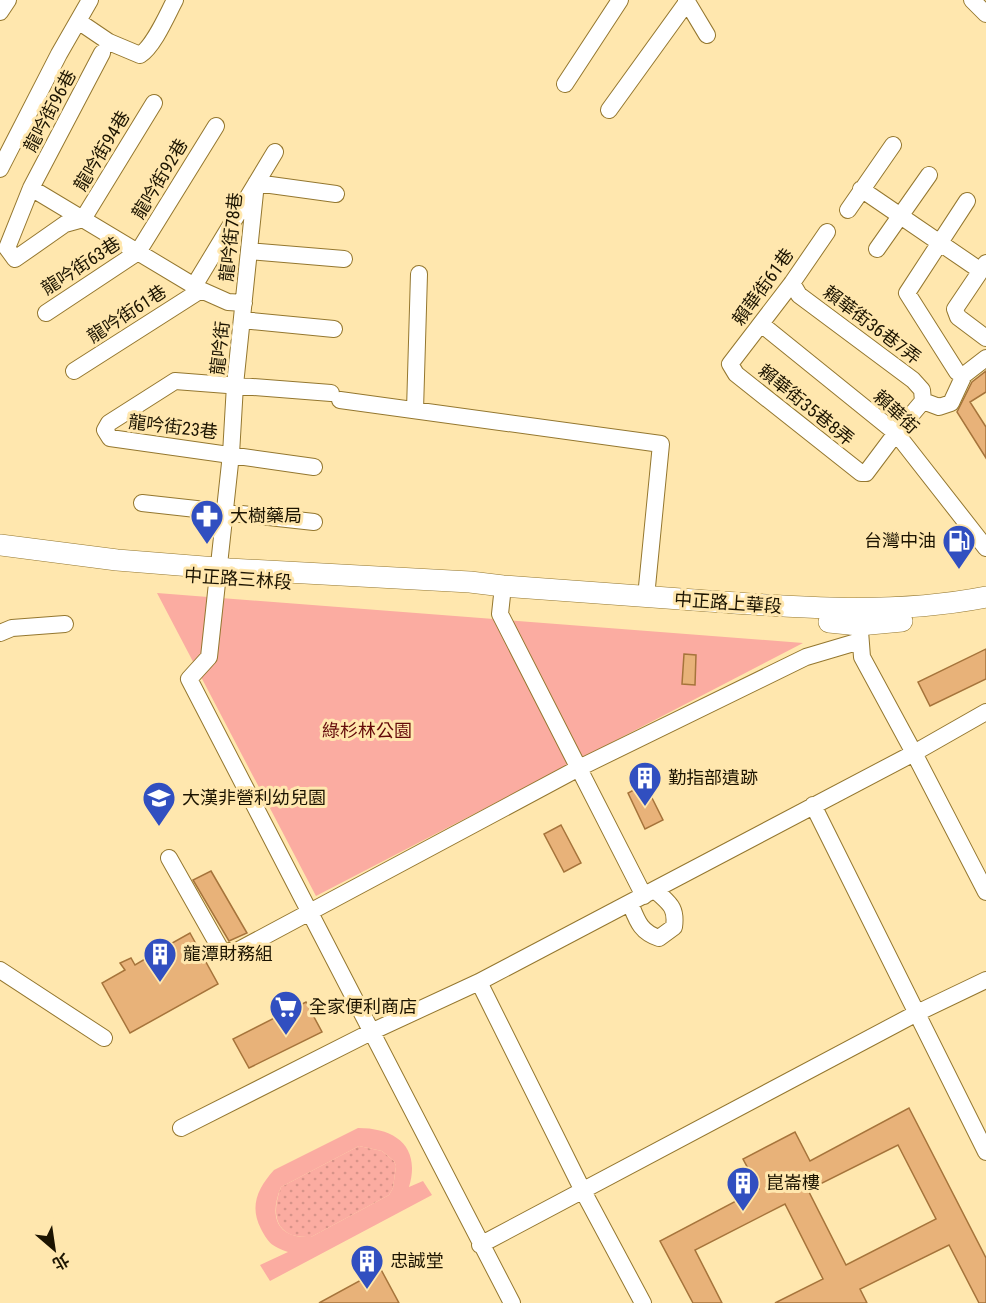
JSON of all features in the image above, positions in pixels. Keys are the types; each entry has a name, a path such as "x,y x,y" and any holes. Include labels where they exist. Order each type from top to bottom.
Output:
{"main road":[{"name":"中正路三林段","path":"0,545 219,573"},
{"name":"中正路三林段","path":"0,557 115,571 219,573 473,589"},
{"name":"中正路上華段","path":"473,589 858,625 963,616 986,611"},
{"name":"中正路上華段","path":"502,592 646,597 858,625 986,597"}],"street":[{"path":"0,12 8,0"},
{"path":"0,169 90,0"},
{"path":"78,21 108,42 140,55 155,36 175,0"},
{"path":"565,84 620,0"},
{"path":"972,0 986,14"},
{"path":"609,110 686,1 707,34"},
{"name":"龍吟街96巷","path":"83,219 65,224 15,258 7,248 32,188 102,53"},
{"name":"龍吟街94巷","path":"83,219 154,102"},
{"name":"龍吟街92巷","path":"138,252 216,126"},
{"path":"848,210 893,145"},
{"path":"198,288 275,152"},
{"path":"877,249 929,175"},
{"name":"龍吟街78巷","path":"243,312 256,183 336,194"},
{"name":"龍吟街","path":"32,188 198,288 243,312 235,385 231,454 209,657 189,679 309,913"},
{"path":"861,189 940,244 984,267 955,309 958,317 986,338"},
{"path":"964,375 957,372 907,293 967,201"},
{"name":"賴華街61巷","path":"730,364 792,283 827,232"},
{"path":"249,251 344,259"},
{"name":"龍吟街63巷","path":"46,313 138,252"},
{"path":"415,410 419,274"},
{"name":"賴華街36巷7弄","path":"792,283 799,295 913,380 922,390 923,401"},
{"name":"龍吟街61巷","path":"74,371 198,288"},
{"path":"243,312 334,329"},
{"name":"賴華街","path":"761,324 896,433 986,548"},
{"path":"896,433 923,401 939,407 951,403 964,375 986,358"},
{"name":"賴華街35巷8弄","path":"730,364 736,374 861,473 866,473 896,433"},
{"name":"龍吟街23巷","path":"235,385 175,381 109,423 105,430 110,438 314,467"},
{"path":"235,385 336,396 415,410 662,444 646,597"},
{"path":"142,503 314,522"},
{"path":"502,592 500,614 643,896"},
{"path":"0,633 12,628 65,624"},
{"path":"169,858 221,950 235,952 578,769 806,657 858,625 862,657 986,892"},
{"path":"181,1128 371,1032 479,982 914,753 986,712"},
{"path":"813,805 986,1152"},
{"path":"309,913 512,1303"},
{"path":"0,970 104,1038"},
{"path":"480,1245 917,1013 986,980"},
{"path":"479,982 643,1303"}],"green space":[{"name":"綠杉林公園","path":"157,593 803,643 316,896"},
{"path":"358,1128 372,1129 394,1136 402,1142 411,1161 412,1173 409,1187 423,1181 432,1195 270,1281 260,1265 288,1252 275,1246 266,1238 257,1221 257,1198 274,1170","holes":["359,1146 382,1151 394,1161 396,1166 393,1188 389,1195 311,1237 290,1234 278,1224 276,1207 281,1187"]},
{"path":"359,1146 382,1151 394,1161 396,1166 393,1188 389,1195 311,1237 299,1237 283,1230 276,1216 281,1187"}],"building":[{"path":"986,371 986,392 970,402 986,427 986,458 957,412 972,382"},
{"path":"986,649 986,679 930,706 918,682"},
{"path":"684,654 696,655 695,685 682,684"},
{"name":"勤指部遺跡","path":"645,784 663,820 645,829 628,793"},
{"path":"561,825 581,863 564,872 544,834"},
{"path":"211,871 247,933 229,941 193,880"},
{"name":"龍潭財務組","path":"190,933 218,984 130,1033 102,983 125,970 120,963 131,958 135,965 145,959 150,966 170,955 165,947"},
{"path":"306,1002 322,1032 249,1068 233,1039"},
{"name":"崑崙樓","path":"909,1108 986,1258 986,1303 979,1303 949,1245 860,1289 867,1303 775,1303 823,1279 785,1204 695,1250 722,1303 693,1303 660,1241 759,1189 743,1159 795,1132 810,1161","holes":["898,1145 936,1219 846,1265 808,1190"]},
{"name":"忠誠堂","path":"378,1264 399,1303 319,1303 365,1278 362,1272"}],"place":[{"name":"大樹藥局","path":"207,545"},
{"name":"台灣中油","path":"959,570"},
{"name":"勤指部遺跡","path":"645,807"},
{"name":"大漢非營利幼兒園","path":"159,827"},
{"name":"龍潭財務組","path":"160,983"},
{"name":"全家便利商店","path":"286,1036"},
{"name":"崑崙樓","path":"743,1212"},
{"name":"忠誠堂","path":"367,1290"}]}
